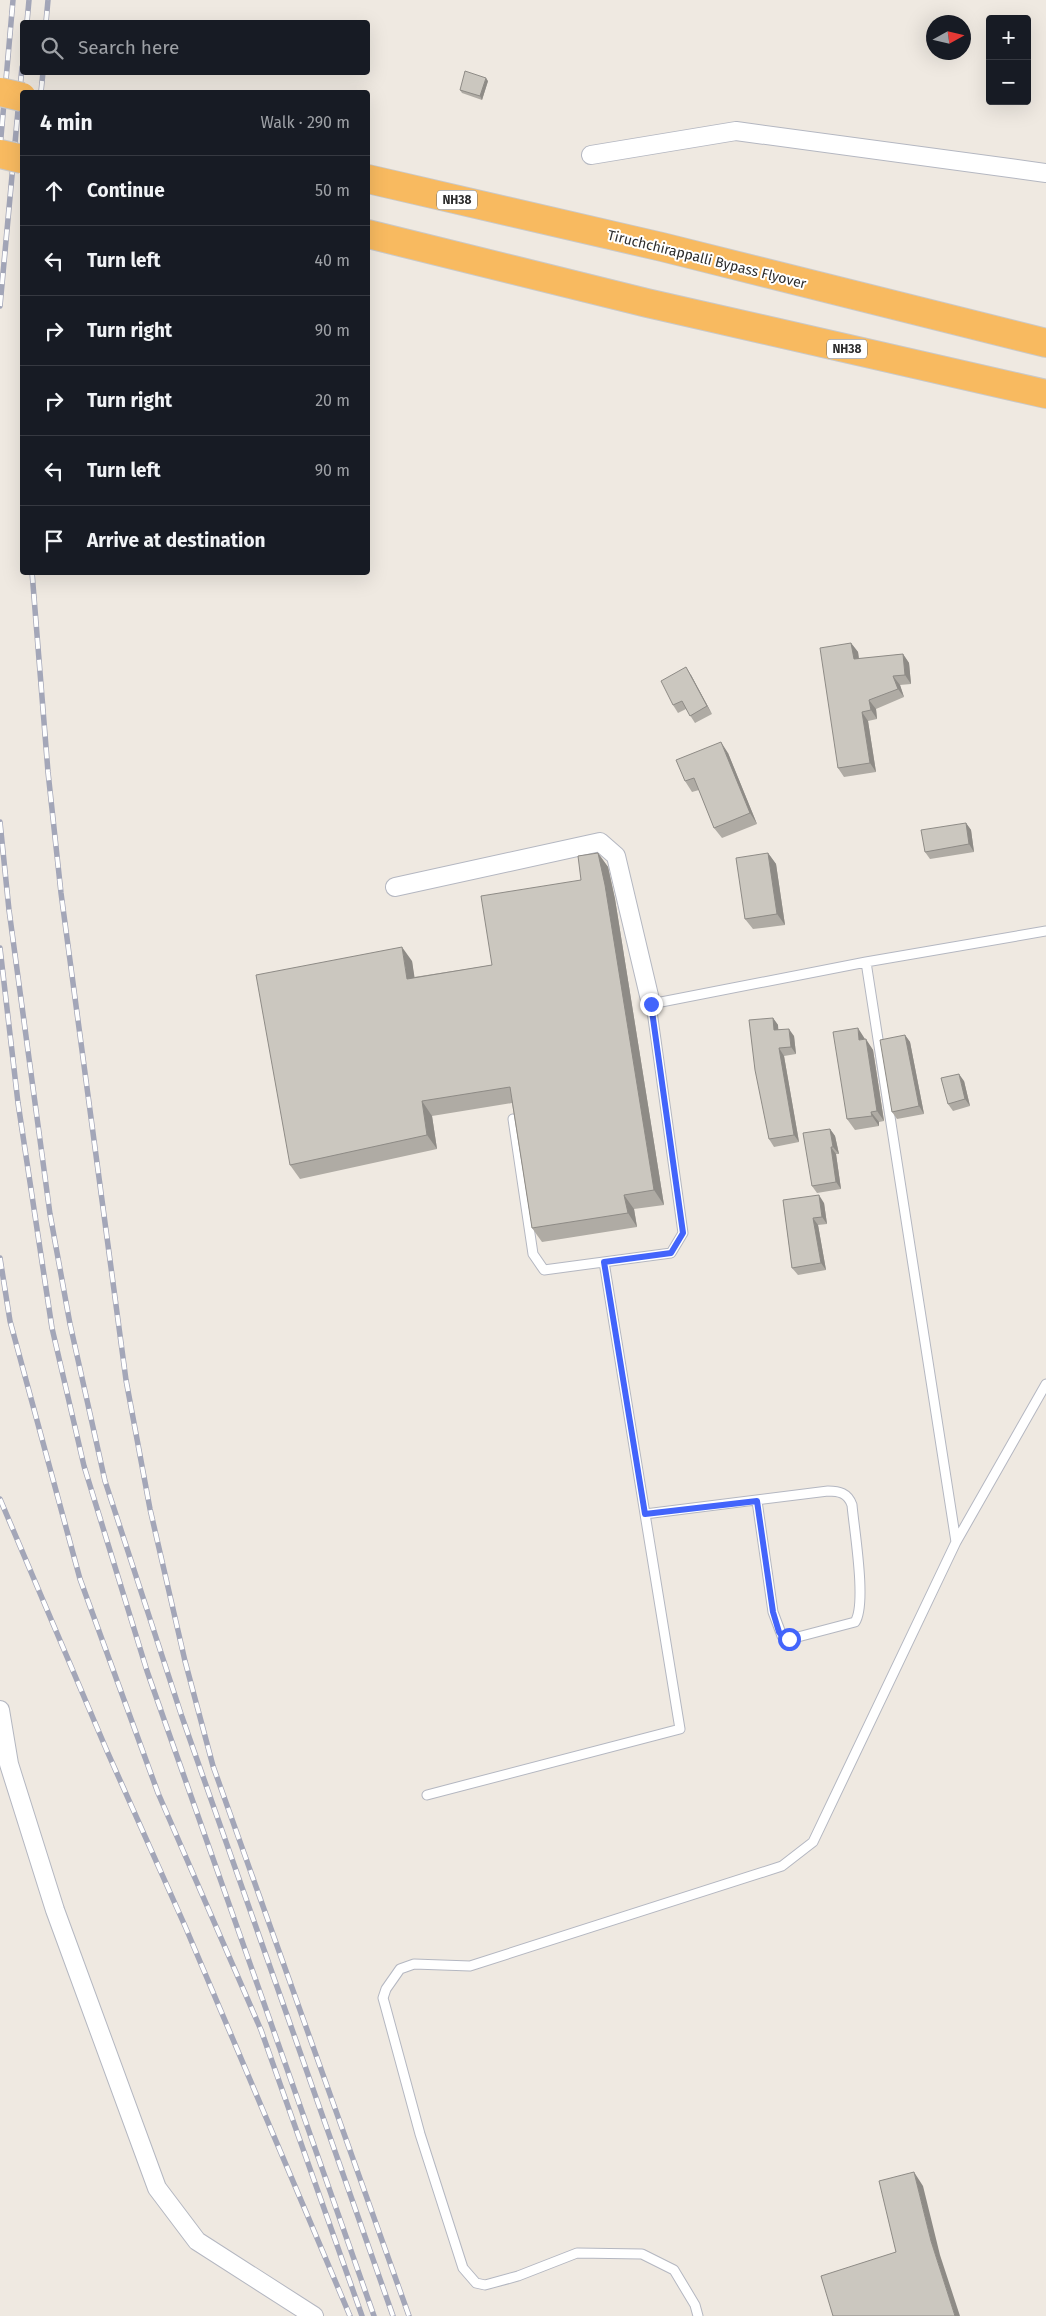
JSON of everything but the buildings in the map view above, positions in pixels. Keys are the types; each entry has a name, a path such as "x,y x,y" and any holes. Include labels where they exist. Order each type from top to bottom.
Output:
{"highway":[{"path":"0,92 20,97"},
{"path":"0,154 20,159"},
{"name":"Tiruchchirappalli Bypass Flyover","path":"370,179 662,247 1046,343"},
{"name":"NH38","path":"370,234 647,303 1046,394"}],"street":[{"path":"591,155 736,131 1046,173"},
{"path":"395,887 600,842 616,856 651,1004"},
{"path":"0,1710 9,1764 55,1910 157,2188 197,2241 301,2314"}],"lane":[{"path":"513,1119 533,1254 544,1270 671,1253 683,1233 651,1004 866,962 1046,931"},
{"path":"866,962 956,1542"},
{"path":"427,1795 680,1729 604,1262"},
{"path":"698,2316 695,2305 674,2270 642,2254 577,2253 518,2276 485,2285 476,2283 469,2276 463,2268 420,2134 385,2005 386,1989 400,1969 414,1964 470,1966 782,1866 812,1842 956,1542 1046,1384"},
{"path":"645,1514 828,1491 843,1493 849,1498 852,1505 860,1578 860,1609 855,1622 794,1638 782,1636 773,1612 757,1501"}],"railway":[{"path":"0,148 13,0"},
{"path":"27,20 29,0"},
{"path":"46,20 48,0"},
{"path":"0,306 21,75"},
{"path":"41,90 43,75"},
{"path":"32,575 48,772 61,893 126,1380 150,1509 185,1661 213,1766 409,2316"},
{"path":"0,822 9,910 50,1214 70,1324 105,1481 182,1717 393,2316"},
{"path":"0,948 18,1103 52,1328 84,1466 147,1671 374,2316"},
{"path":"0,1258 10,1321 80,1579 158,1793 261,2030 362,2316"},
{"path":"0,1499 107,1751 185,1926 350,2316"}],"route":[{"path":"651,1004 683,1233 671,1253 604,1262 645,1514 757,1501 773,1612 779,1632 782,1636 789,1639"}]}
